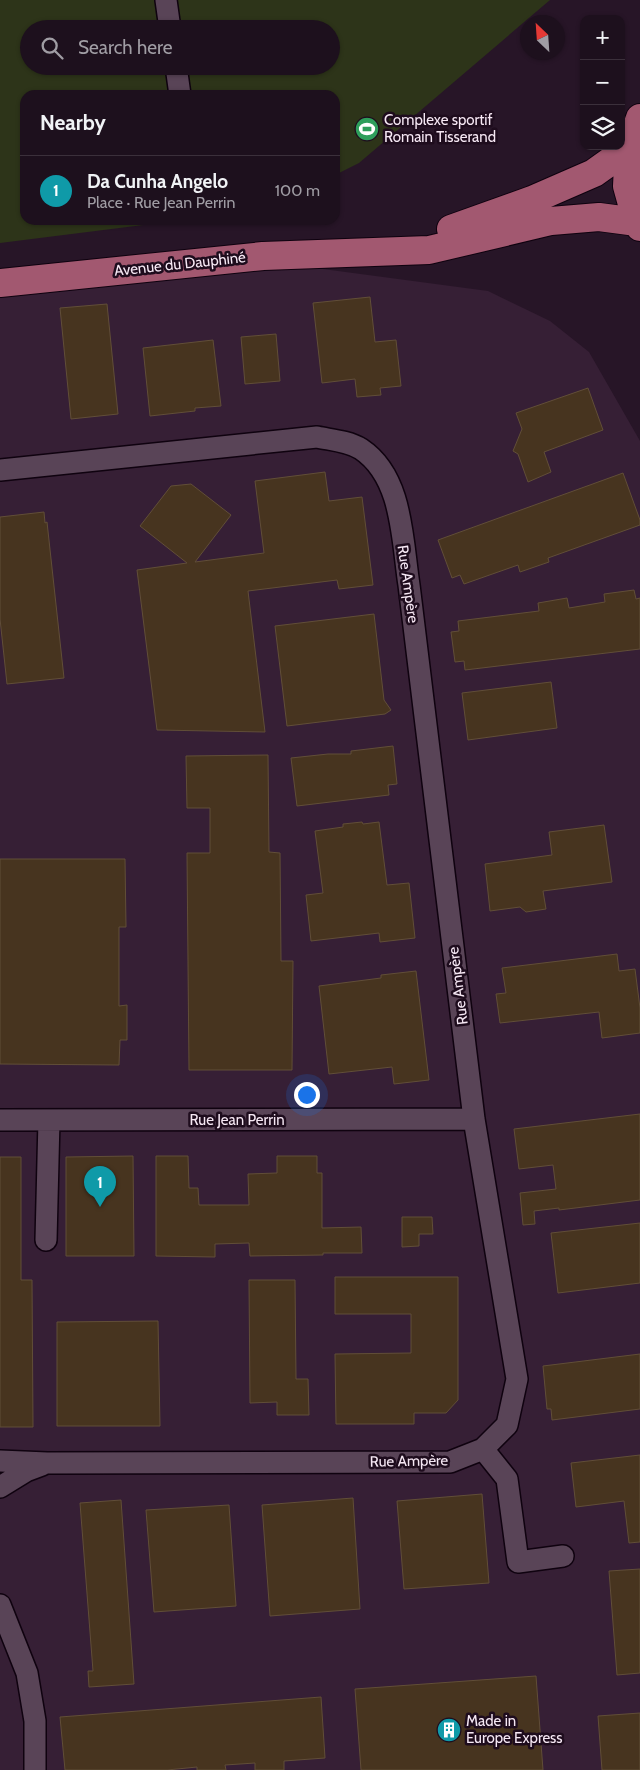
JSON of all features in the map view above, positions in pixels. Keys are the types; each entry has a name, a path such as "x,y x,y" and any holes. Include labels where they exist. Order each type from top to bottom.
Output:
{"main road":[{"path":"639,225 628,186 629,148 640,118"},
{"name":"Avenue du Dauphiné","path":"361,252 424,239 532,200 594,173 629,148"},
{"name":"Avenue du Dauphiné","path":"0,283 263,256 429,250 550,221 599,217 639,225"}],"street":[{"path":"166,0 169,20"},
{"path":"177,75 179,90"},
{"name":"Rue Ampère","path":"0,470 317,437 344,442 360,448 379,464 394,494 400,519 474,1120 516,1379 506,1425 483,1449 450,1462 47,1463 0,1461"},
{"name":"Rue Jean Perrin","path":"0,1120 474,1120"},
{"path":"46,1240 49,1120"},
{"path":"483,1449 507,1479 518,1562 563,1556"},
{"name":"Rue Ampère","path":"0,1487 26,1470 47,1463"},
{"path":"0,1605 27,1673 34,1721 35,1770"}],"shaded area":[{"path":"215,269 323,269 488,291 550,321 589,352 640,441 640,1770 0,1770 0,294"}],"green space":[{"name":"Complexe sportif Romain Tisserand","path":"0,0 550,0 532,15 520,15 520,26 359,163 340,172 340,90 20,90 20,225 143,225 0,243"}],"building":[{"path":"370,297 375,342 396,340 401,386 380,388 381,395 357,397 355,379 322,383 313,303"},
{"path":"107,304 118,414 71,419 60,308"},
{"path":"276,334 280,381 245,384 241,337"},
{"path":"213,340 221,406 195,408 195,411 150,416 143,348"},
{"path":"588,388 603,430 544,452 551,472 528,482 518,454 513,451 522,429 516,413"},
{"path":"325,472 329,501 362,497 373,585 339,589 337,580 248,591 265,732 157,730 137,570 187,563 140,526 171,486 191,484 231,515 195,562 264,553 255,481"},
{"path":"623,473 640,520 640,525 548,558 549,562 520,572 518,565 464,584 460,575 452,578 438,540"},
{"path":"44,512 45,523 47,522 64,678 7,684 0,619 0,517"},
{"path":"634,590 636,599 640,598 640,649 465,670 464,661 455,662 451,632 459,631 458,621 539,611 538,603 567,598 569,608 605,602 604,594"},
{"path":"374,614 384,700 391,710 385,714 287,726 275,626"},
{"path":"551,682 557,728 468,740 462,693"},
{"path":"393,746 397,784 388,785 389,795 297,806 291,758 328,754 351,754 351,751"},
{"path":"268,755 269,852 280,853 281,961 293,961 292,1070 189,1070 187,853 210,853 210,808 187,808 186,756"},
{"path":"362,822 363,824 379,822 387,885 409,883 415,938 380,942 379,933 311,941 306,895 323,893 315,831 343,827 343,824"},
{"path":"604,825 612,882 543,891 546,909 526,912 520,907 490,911 485,864 552,855 549,832"},
{"path":"0,859 125,859 126,927 119,927 119,1006 127,1005 127,1040 120,1040 119,1065 0,1064"},
{"path":"617,954 619,971 635,969 640,1008 640,1033 602,1038 599,1012 500,1023 496,994 506,993 502,968"},
{"path":"416,971 429,1080 394,1084 392,1067 329,1074 319,986 381,978 381,975"},
{"path":"640,1114 640,1200 559,1210 559,1208 534,1211 535,1224 523,1225 520,1193 556,1189 553,1165 519,1169 514,1129"},
{"path":"133,1156 134,1256 66,1256 66,1157"},
{"path":"156,1156 188,1156 189,1188 198,1188 199,1205 249,1205 248,1174 277,1173 277,1156 317,1156 317,1173 322,1173 322,1228 361,1227 362,1253 250,1256 249,1243 215,1244 215,1257 156,1256"},
{"path":"0,1157 21,1157 21,1280 32,1280 33,1427 0,1427"},
{"path":"402,1217 432,1217 433,1234 419,1234 419,1246 402,1247"},
{"path":"640,1223 640,1283 558,1293 551,1233"},
{"path":"335,1277 458,1277 458,1400 446,1413 414,1413 414,1424 336,1424 335,1354 411,1353 411,1314 335,1314"},
{"path":"249,1280 295,1280 296,1379 308,1379 309,1415 277,1415 277,1402 250,1403"},
{"path":"158,1321 160,1426 57,1426 57,1322"},
{"path":"640,1354 640,1409 552,1420 551,1409 547,1409 543,1366"},
{"path":"640,1455 640,1542 629,1543 624,1501 576,1507 571,1463"},
{"path":"482,1494 489,1583 404,1589 397,1501"},
{"path":"353,1498 360,1609 270,1616 262,1505"},
{"path":"121,1500 134,1684 89,1687 88,1671 93,1671 80,1503"},
{"path":"229,1505 236,1606 154,1612 146,1510"},
{"path":"640,1569 640,1673 617,1675 609,1571"},
{"name":"Made in Europe Express","path":"536,1676 543,1770 361,1770 355,1689"},
{"path":"321,1697 325,1758 284,1761 284,1770 255,1770 255,1763 225,1765 226,1770 197,1770 197,1767 167,1770 65,1770 60,1717"},
{"path":"640,1713 640,1770 602,1770 598,1716"}],"place":[{"name":"Complexe sportif Romain Tisserand","path":"367,129"},
{"name":"Da Cunha Angelo","path":"100,1207"},
{"name":"Made in Europe Express","path":"449,1730"}]}
